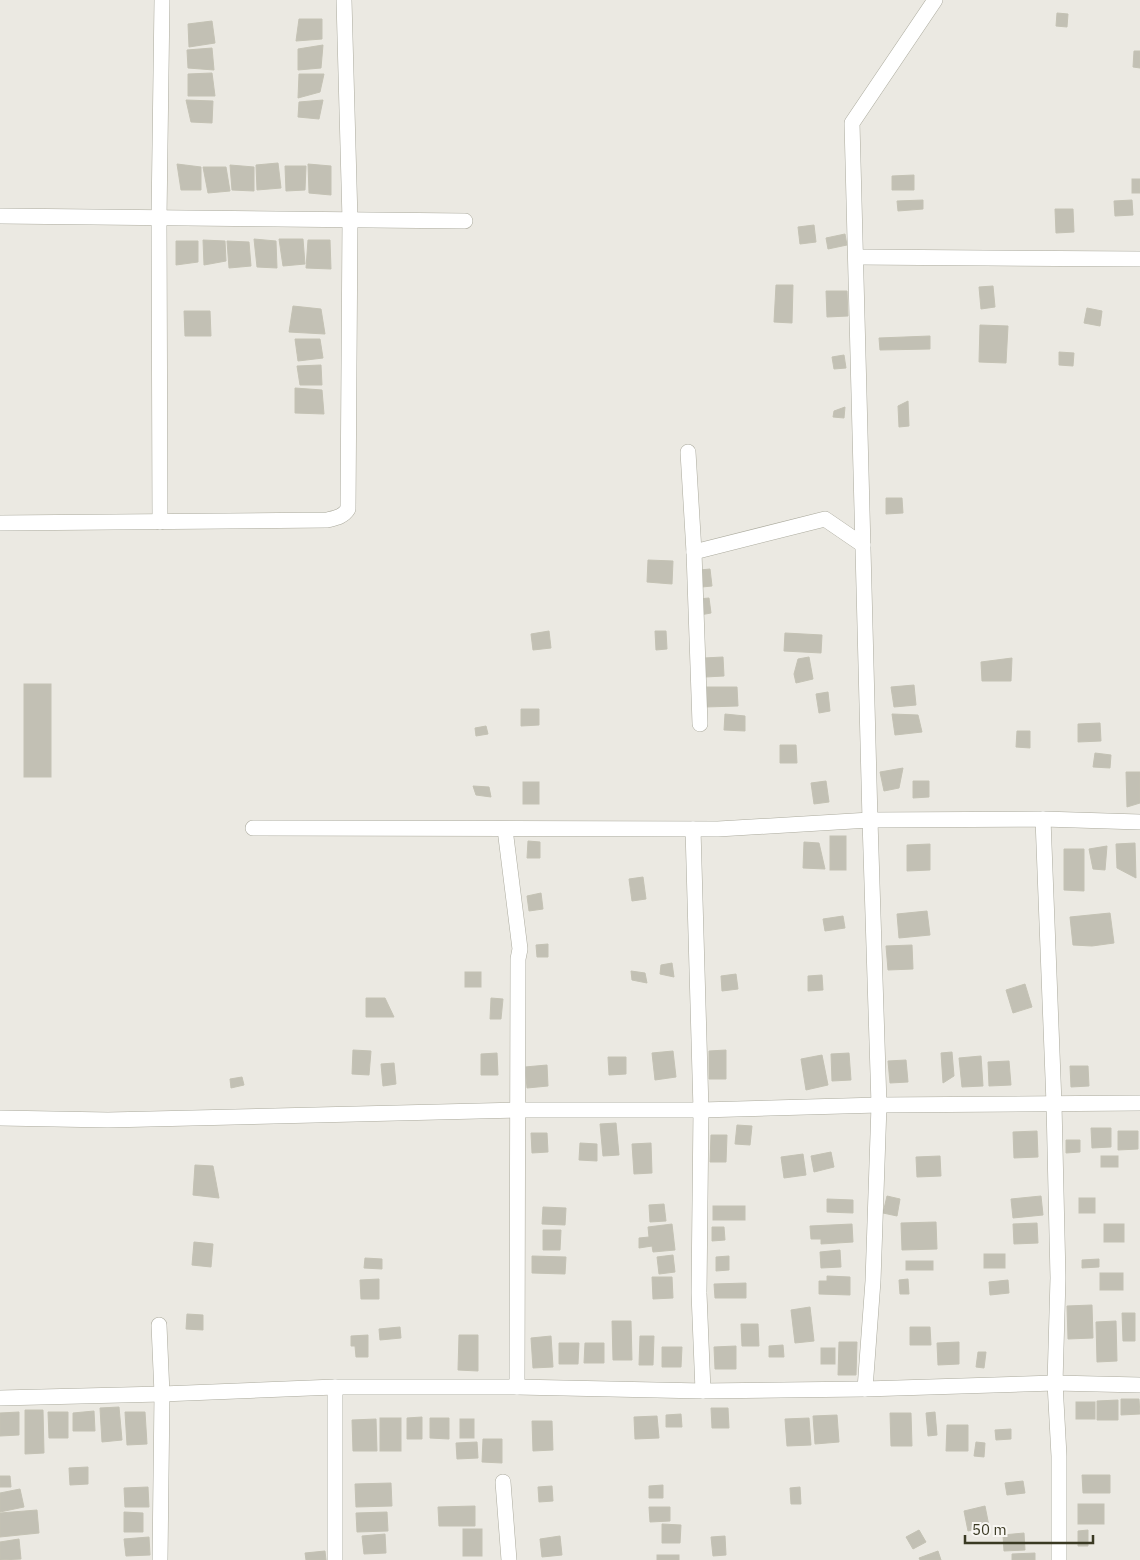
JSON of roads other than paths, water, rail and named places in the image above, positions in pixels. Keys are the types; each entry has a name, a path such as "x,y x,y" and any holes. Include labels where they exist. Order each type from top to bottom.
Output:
{"street":[{"path":"160,522 159,218 162,0"},
{"path":"0,523 326,520 339,517 348,509 350,220 344,0"},
{"path":"865,1389 872,1281 879,1105 852,123 935,0"},
{"path":"0,216 465,221"},
{"path":"856,257 1140,259"},
{"path":"688,452 694,552 700,724"},
{"path":"694,552 825,519 863,545"},
{"path":"1043,819 1054,1104 1058,1278 1054,1384 1059,1456 1059,1560"},
{"path":"253,828 718,829 870,820 1043,819 1140,822"},
{"path":"505,829 520,950 518,959 517,1387"},
{"path":"693,829 701,1110 699,1293 703,1392"},
{"path":"0,1118 108,1120 517,1110 701,1110 879,1105 1140,1103"},
{"path":"159,1325 162,1394 160,1560"},
{"path":"0,1398 335,1387 517,1387 703,1392 1054,1384 1140,1385"},
{"path":"335,1387 336,1560"},
{"path":"503,1482 508,1560"}]}
